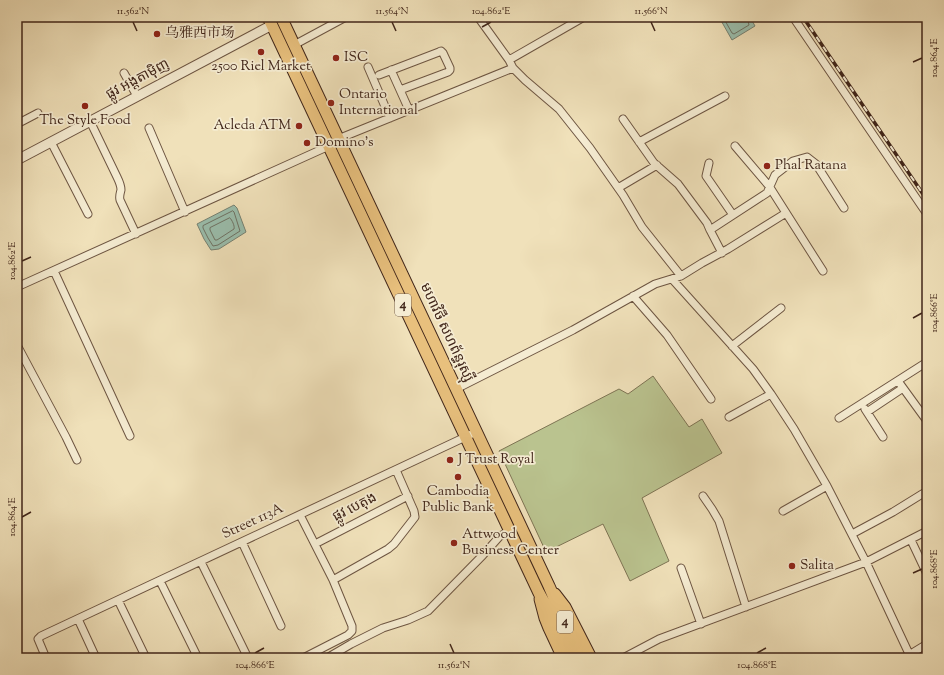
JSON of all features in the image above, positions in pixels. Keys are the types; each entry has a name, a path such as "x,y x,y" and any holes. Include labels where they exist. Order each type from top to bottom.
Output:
{"main road":[{"name":"មហាវិថី សហព័ន្ធរុស្ស៊ី","path":"281,17 549,586 565,607 591,658"},
{"name":"មហាវិថី សហព័ន្ធរុស្ស៊ី","path":"270,21 539,593 545,618 563,658"},
{"name":"4","path":"549,586 581,658"},
{"name":"4","path":"539,593 572,658"}],"street":[{"path":"294,45 346,17"},
{"path":"478,17 509,60 513,68 559,109 590,148 618,188 642,227 680,276"},
{"path":"793,17 927,214"},
{"path":"509,60 580,18"},
{"name":"ផ្លូវ អង្តតាម៉ិញ","path":"17,160 137,96 270,21"},
{"path":"379,74 441,51 443,53 450,68 448,72 400,90"},
{"path":"368,67 390,118"},
{"path":"338,139 513,68"},
{"path":"391,70 409,110"},
{"path":"124,73 137,96"},
{"path":"640,142 725,96"},
{"path":"17,124 38,112"},
{"path":"623,119 654,163 678,184 707,223 722,253"},
{"path":"90,121 120,184 120,200 136,234"},
{"path":"149,128 184,212"},
{"path":"51,142 88,214"},
{"path":"17,288 328,146"},
{"path":"736,146 769,186 823,271"},
{"path":"710,230 767,193 775,176 793,161 807,157 816,164 844,208"},
{"path":"709,163 706,176 733,215"},
{"path":"618,188 657,166"},
{"path":"456,389 573,330 655,284 680,276 722,253 786,213"},
{"path":"54,271 130,436"},
{"path":"672,279 753,369 794,429 827,486 852,534 910,656 927,644"},
{"path":"633,296 667,335 711,400"},
{"path":"732,346 781,308"},
{"path":"17,345 77,460"},
{"path":"838,418 927,362"},
{"path":"898,381 927,421"},
{"path":"867,412 903,388"},
{"path":"729,417 771,394"},
{"path":"862,403 884,437"},
{"name":"Street 113A","path":"46,658 38,639 41,636 476,432"},
{"path":"333,580 388,549 394,544 415,517 408,496 396,470"},
{"path":"783,512 827,486"},
{"path":"852,534 927,492"},
{"name":"ផ្លូវ បេតុង","path":"315,544 408,496"},
{"path":"703,496 719,521 746,607"},
{"path":"300,515 333,580 352,626 352,631 348,635 303,658"},
{"path":"327,658 383,628 408,620 428,610 488,551 500,536 510,531"},
{"path":"623,658 659,640 866,562 927,531"},
{"path":"910,540 927,574"},
{"path":"242,542 281,626"},
{"path":"201,562 248,658"},
{"path":"681,568 701,624"},
{"path":"160,581 198,658"},
{"path":"118,600 146,658"},
{"path":"78,619 96,658"}],"green space":[{"path":"653,376 689,427 702,419 722,453 642,498 669,561 630,581 603,524 546,552 499,451 619,389 628,394"}],"water":[{"path":"719,17 750,17 755,26 732,40"},
{"path":"234,205 237,208 246,232 219,249 211,250 197,224"}],"railway":[{"path":"803,17 927,200"}],"place":[{"name":"乌雅西市场","path":"157,34"},
{"name":"2500 Riel Market","path":"261,52"},
{"name":"ISC","path":"336,58"},
{"name":"Ontario International","path":"331,103"},
{"name":"The Style Food","path":"85,106"},
{"name":"Acleda ATM","path":"299,126"},
{"name":"Domino's","path":"307,143"},
{"name":"Phal Ratana","path":"767,166"},
{"name":"J Trust Royal","path":"450,460"},
{"name":"Cambodia Public Bank","path":"458,477"},
{"name":"Attwood Business Center","path":"454,543"},
{"name":"Salita","path":"792,566"}]}
